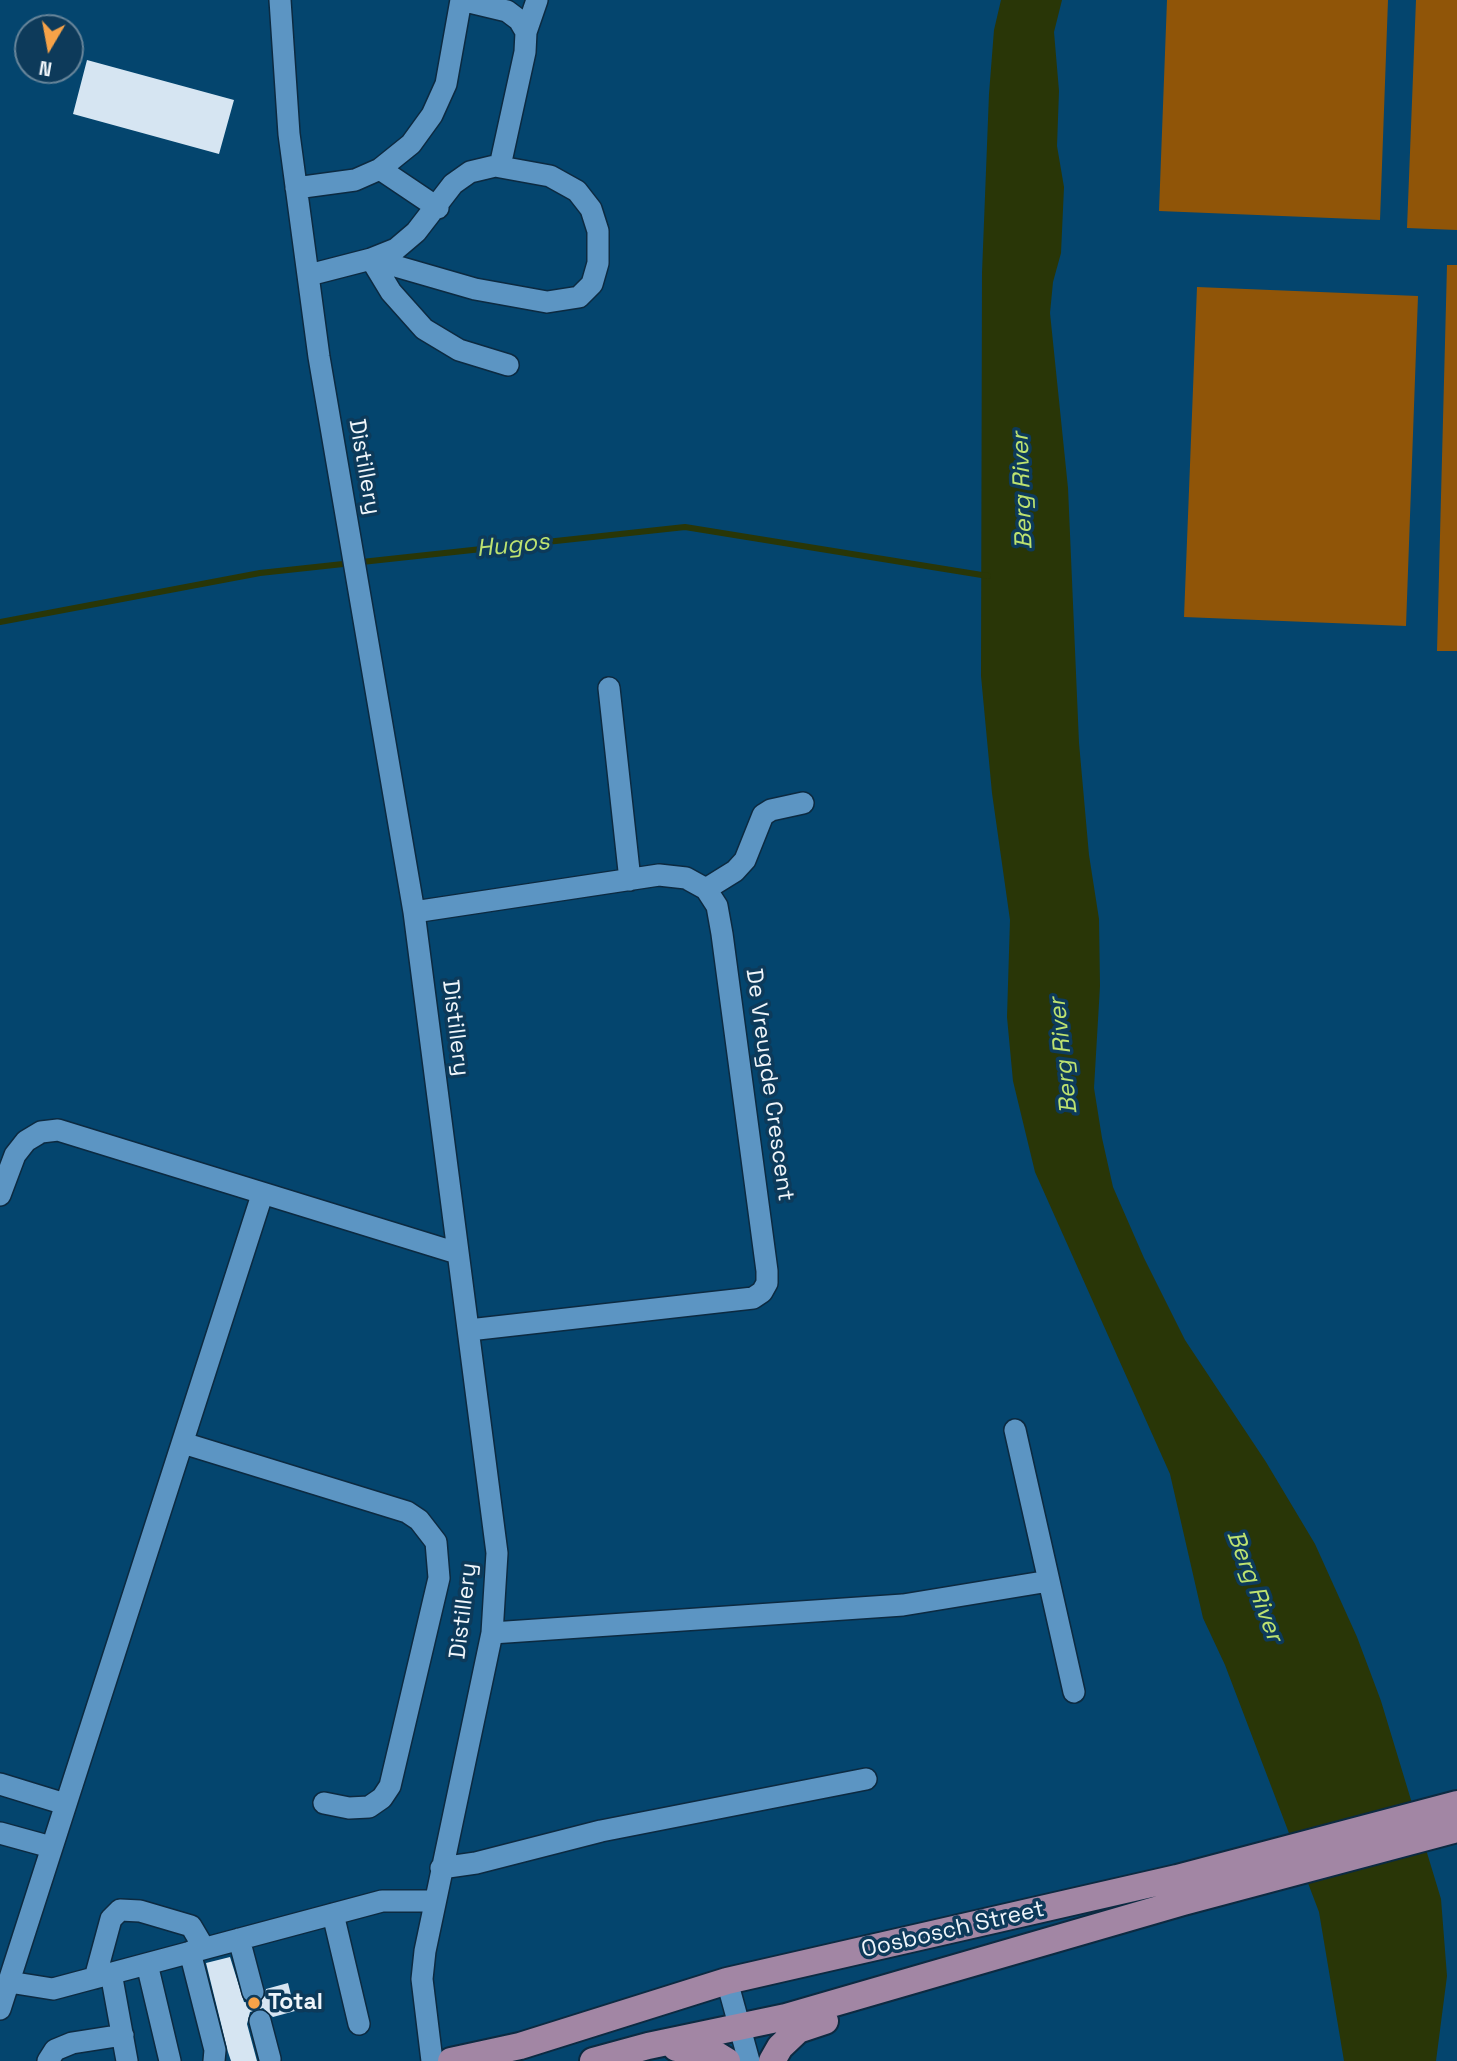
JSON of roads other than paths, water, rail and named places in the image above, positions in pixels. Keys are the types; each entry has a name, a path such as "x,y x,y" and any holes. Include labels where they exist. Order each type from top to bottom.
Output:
{"main road":[{"name":"Oosbosch Street","path":"593,2061 738,2025 786,2017 982,1961 1180,1890 1457,1804"},
{"name":"Oosbosch Street","path":"451,2061 520,2046 727,1981 1180,1890 1457,1829"},
{"path":"772,2061 780,2046 798,2030 933,1990 982,1961"},
{"path":"648,2046 709,2050 727,2061"}],"street":[{"name":"Distillery","path":"280,0 296,188 319,357 414,912 497,1553 492,1633 434,1901 422,1979 432,2061"},
{"path":"296,188 355,180 380,169 411,144 437,105 446,84 461,0 507,11 519,20 526,33"},
{"path":"500,166 525,52 526,33 537,0"},
{"path":"309,275 372,259 396,249 438,208 453,184 470,172 500,166 550,176 577,191 591,209 598,231 598,263 592,284 579,297 547,303 513,299 437,280 372,259"},
{"path":"380,169 438,208"},
{"path":"372,259 391,292 424,329 459,350 508,365"},
{"path":"610,688 630,880"},
{"path":"414,912 659,875 686,878 706,889 735,871 745,860 763,815 771,810 803,803"},
{"name":"De Vreugde Crescent","path":"469,1330 752,1298 762,1292 767,1283 722,934 717,906 706,889"},
{"path":"0,1195 15,1155 26,1141 41,1132 58,1130 457,1253"},
{"path":"0,2009 262,1195"},
{"path":"1015,1430 1074,1692"},
{"path":"183,1443 407,1512 419,1520 436,1542 439,1578 390,1786 382,1798 369,1807 349,1808 324,1803"},
{"path":"492,1633 902,1605 1049,1581"},
{"path":"441,1868 476,1863 601,1832 866,1779"},
{"path":"0,1784 65,1804"},
{"path":"0,1833 51,1847"},
{"path":"9,1982 45,1990 382,1901 434,1901"},
{"path":"127,2061 123,2035 103,1976 111,1919 120,1910 140,1911 191,1926 215,2050 214,2061"},
{"path":"333,1914 359,2024"},
{"path":"239,1939 253,1992"},
{"path":"147,1964 170,2061"},
{"path":"727,1981 749,2061"},
{"path":"260,2021 270,2059"},
{"path":"48,2061 55,2050 72,2043 123,2035"}],"water":[{"name":"Berg River","path":"1001,0 1062,0 1054,32 1059,91 1057,146 1064,187 1061,253 1053,282 1050,313 1068,488 1079,743 1089,855 1099,919 1100,986 1094,1088 1102,1138 1113,1187 1144,1258 1185,1340 1266,1462 1315,1544 1357,1637 1381,1701 1441,1899 1447,1976 1436,2061 1344,2061 1319,1912 1225,1665 1203,1618 1170,1474 1035,1172 1013,1081 1007,1017 1010,920 992,793 981,676 982,273 989,94 994,30"}],"waterway":[{"name":"Hugos","path":"0,622 260,573 685,527 988,576"}],"place":[{"name":"Total","path":"254,2003"}]}
